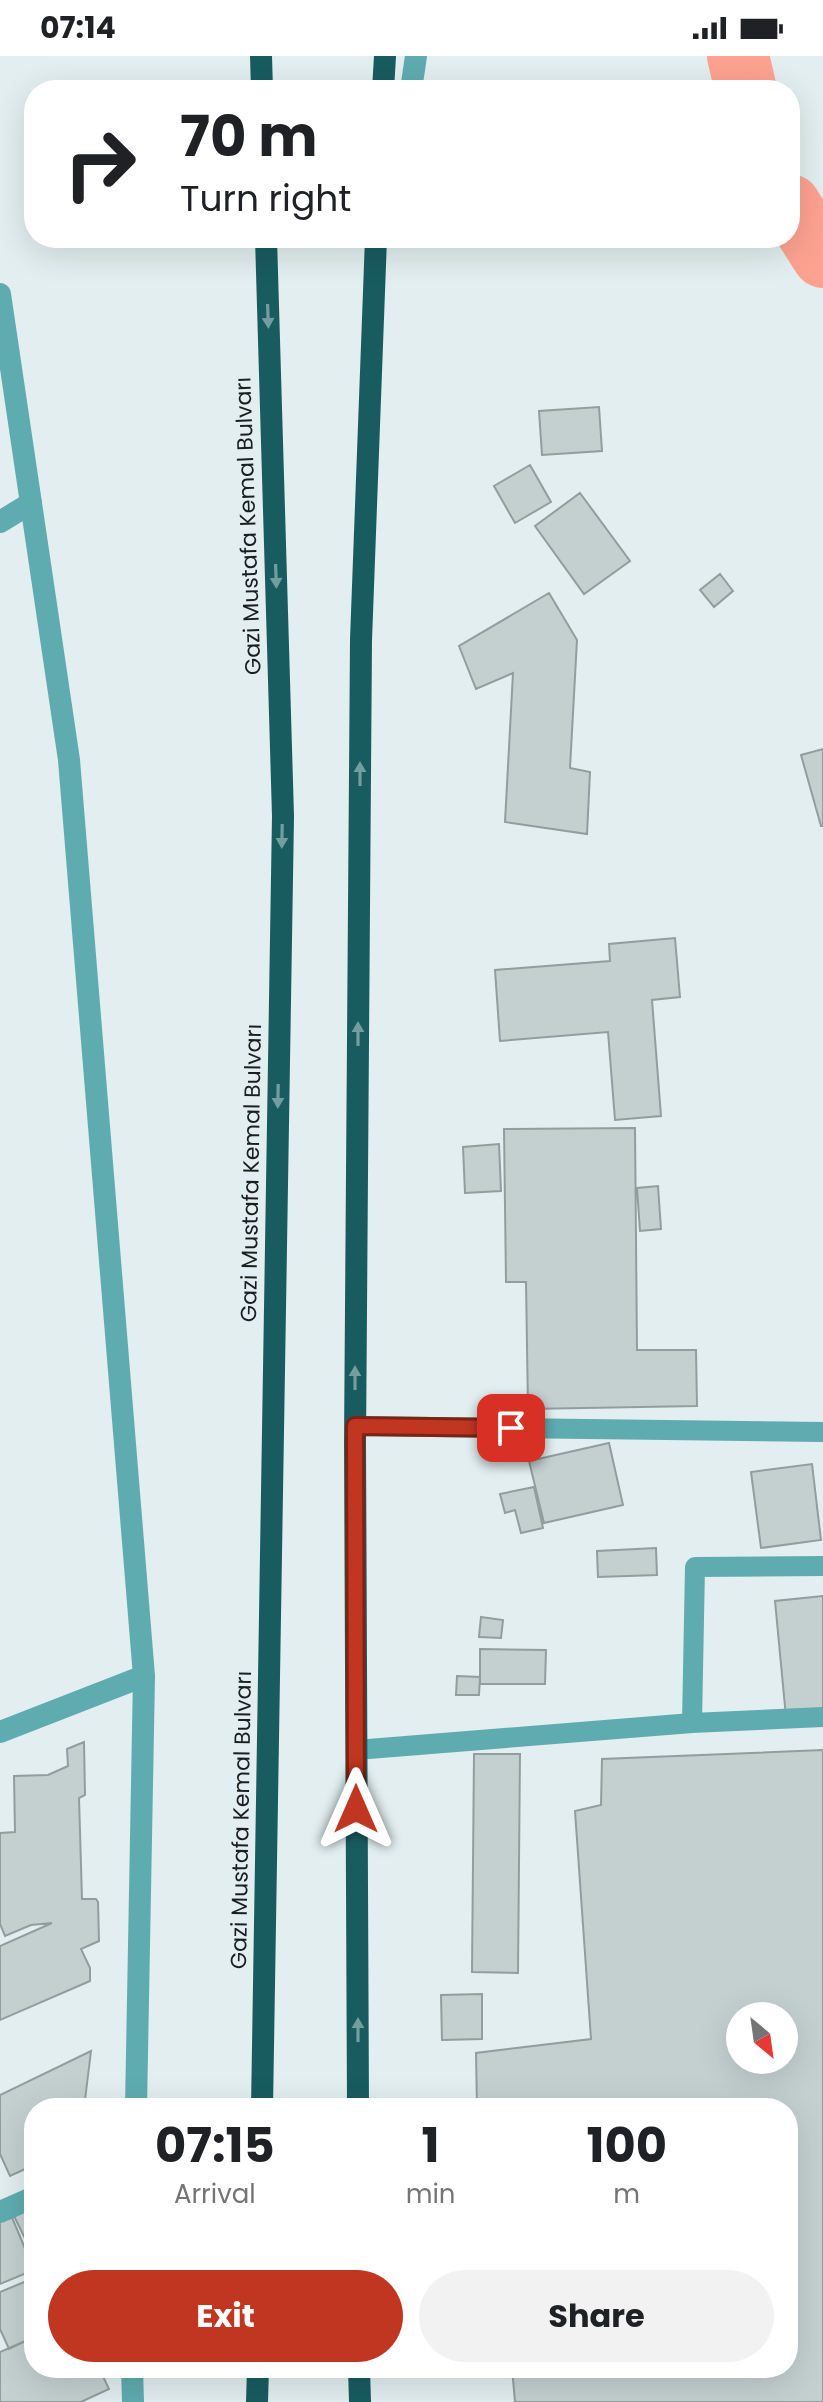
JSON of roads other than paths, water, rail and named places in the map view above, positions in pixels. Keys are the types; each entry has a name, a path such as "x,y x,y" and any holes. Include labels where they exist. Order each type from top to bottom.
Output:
{"highway":[{"path":"261,56 262,80"},
{"path":"384,80 385,56"},
{"name":"Gazi Mustafa Kemal Bulvarı","path":"262,2098 283,816 266,248"},
{"path":"358,2098 355,1426 361,640 375,248"},
{"path":"257,2402 258,2378"},
{"path":"359,2378 360,2402"}],"street":[{"path":"412,80 416,56"},
{"path":"371,331 384,248"},
{"path":"0,294 69,760 144,1676 136,2098"},
{"path":"0,522 31,503"},
{"path":"0,1732 144,1676"},
{"path":"0,2212 24,2201"},
{"path":"132,2378 133,2402"}],"lane":[{"path":"355,1426 823,1432"},
{"path":"692,1723 695,1567 823,1566"},
{"path":"356,1750 692,1723 823,1717"}],"waterway":[{"path":"738,56 744,80"},
{"path":"800,221 823,257"}]}
